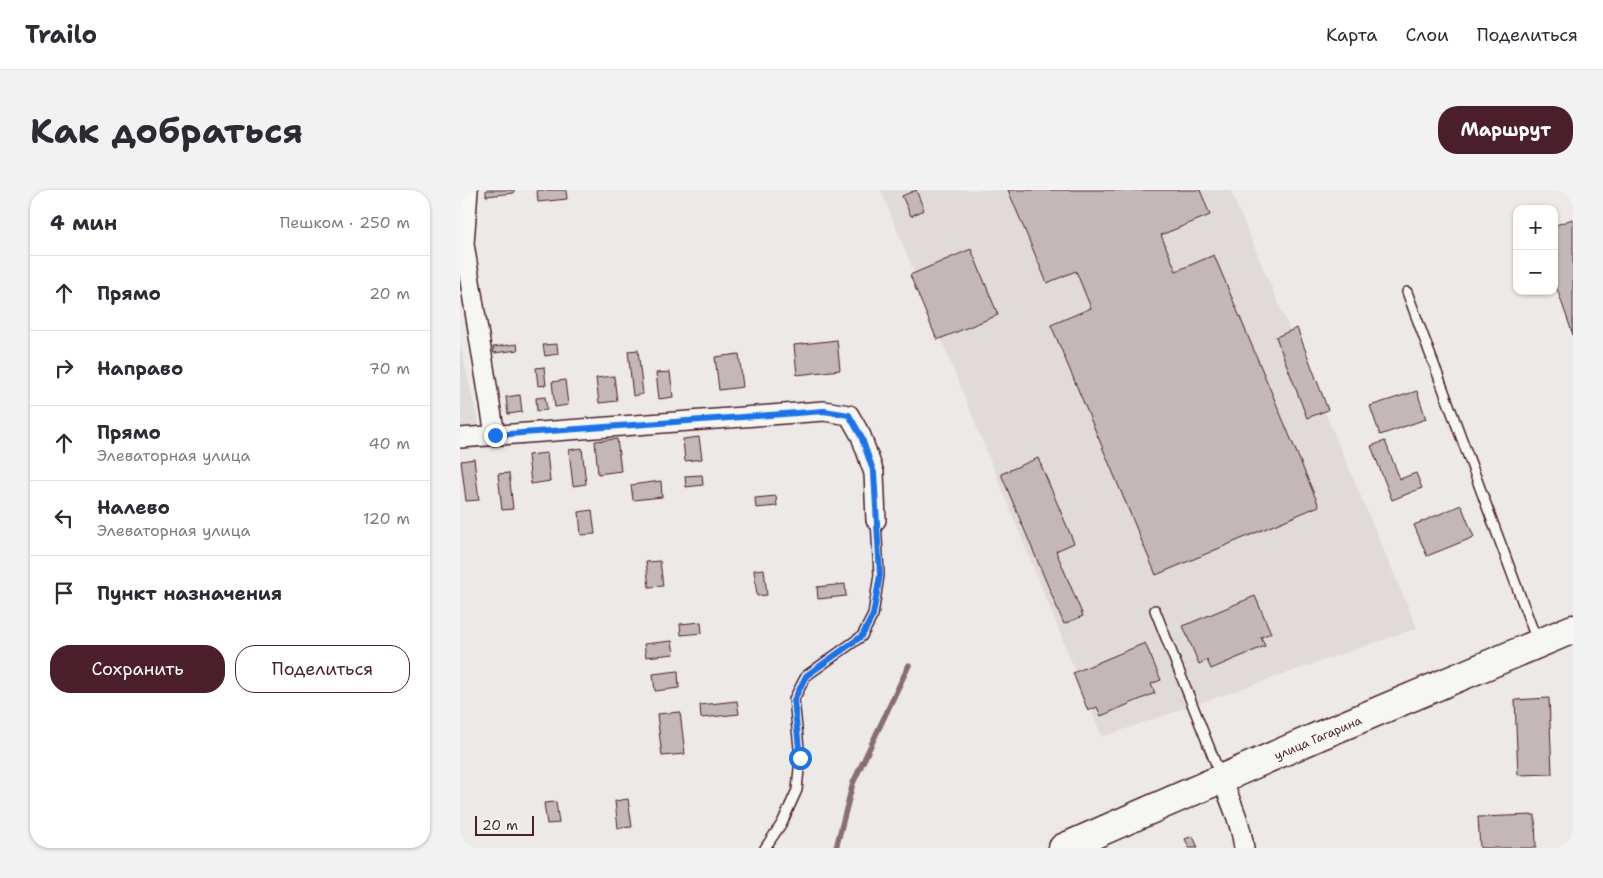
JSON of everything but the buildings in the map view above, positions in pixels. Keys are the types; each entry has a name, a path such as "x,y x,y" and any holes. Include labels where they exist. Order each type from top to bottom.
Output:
{"main road":[{"name":"улица Гагарина","path":"1063,848 1573,629"}],"street":[{"path":"468,190 463,214 464,244 495,435"},
{"path":"460,438 824,411 849,415 861,436 874,473 876,520"},
{"path":"1222,780 1234,810 1244,848"}],"lane":[{"path":"1407,292 1538,644"},
{"path":"765,848 782,823 797,790 800,758 794,700 806,676 862,636 873,615 880,575 876,520"},
{"path":"1155,610 1222,780"}],"shaded area":[{"path":"881,190 1230,190 1417,628 1102,737"},
{"path":"460,344 479,427 460,429"}],"waterway":[{"path":"836,848 853,783 909,665"}],"route":[{"path":"495,435 824,411 849,415 861,436 874,473 880,575 873,615 862,636 806,676 794,700 800,758"}]}
